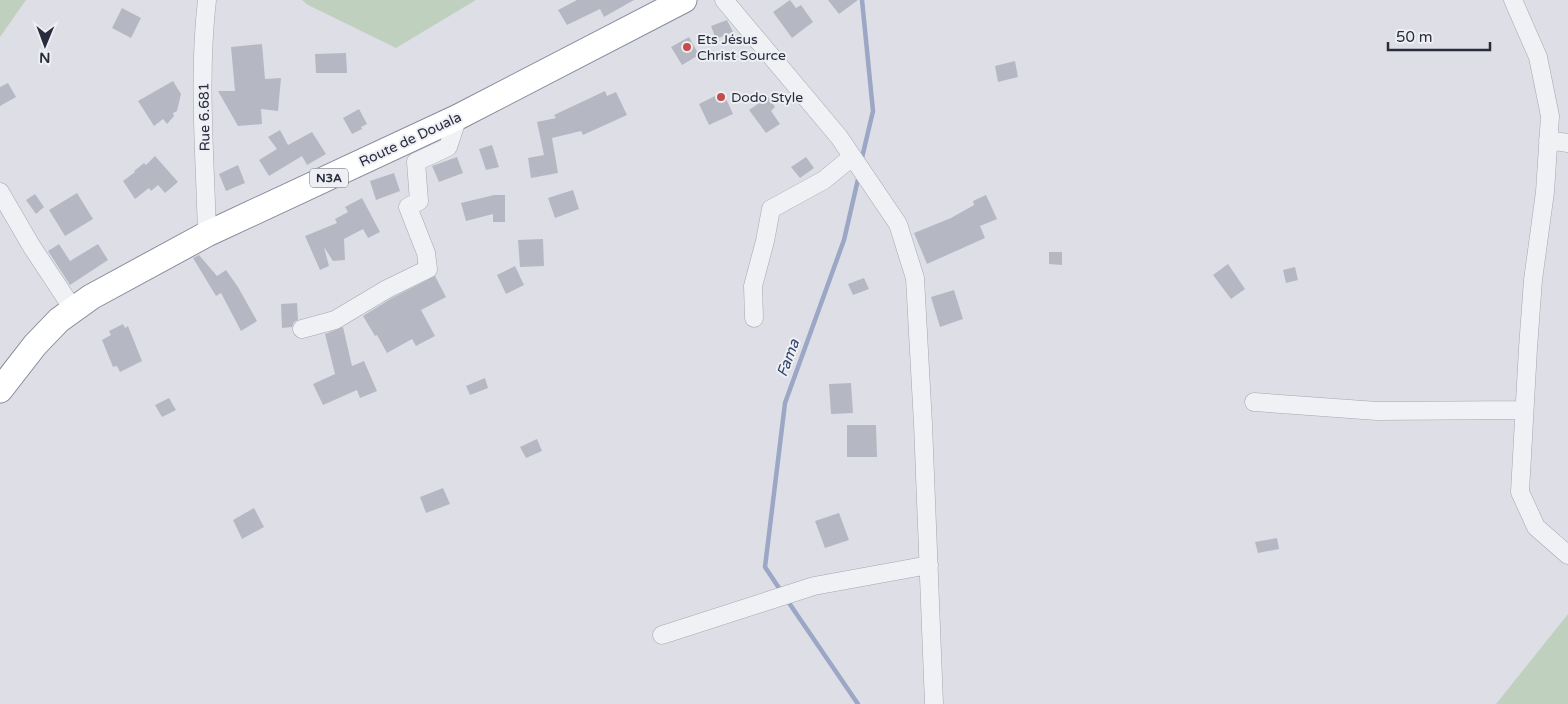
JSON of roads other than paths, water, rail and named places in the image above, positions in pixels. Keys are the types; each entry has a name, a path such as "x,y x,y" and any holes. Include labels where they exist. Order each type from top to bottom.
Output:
{"highway":[{"name":"Route de Douala","path":"0,390 35,345 59,320 99,292 208,234 458,117 684,0"}],"street":[{"name":"Rue 6.681","path":"207,0 203,36 204,150 208,234"},
{"path":"724,0 839,137 898,224 915,278 934,704"},
{"path":"1512,0 1538,58 1550,116 1544,192 1533,280 1520,492 1536,527 1568,555"},
{"path":"302,329 335,320 428,269 426,253 408,207 419,201 416,162 448,147 458,117"},
{"path":"1548,140 1568,143"},
{"path":"754,318 753,286 771,209 824,180 852,157"},
{"path":"0,192 32,247 73,309"},
{"path":"1254,402 1377,411 1524,410"},
{"path":"662,634 814,586 929,565"}],"waterway":[{"name":"Fama","path":"861,162 873,111 862,0"},
{"name":"Fama","path":"781,591 765,567 785,403 844,240 859,175"},
{"name":"Fama","path":"787,600 858,704"}],"place":[{"name":"Ets Jésus Christ Source","path":"687,47"},
{"name":"Dodo Style","path":"721,97"}]}
